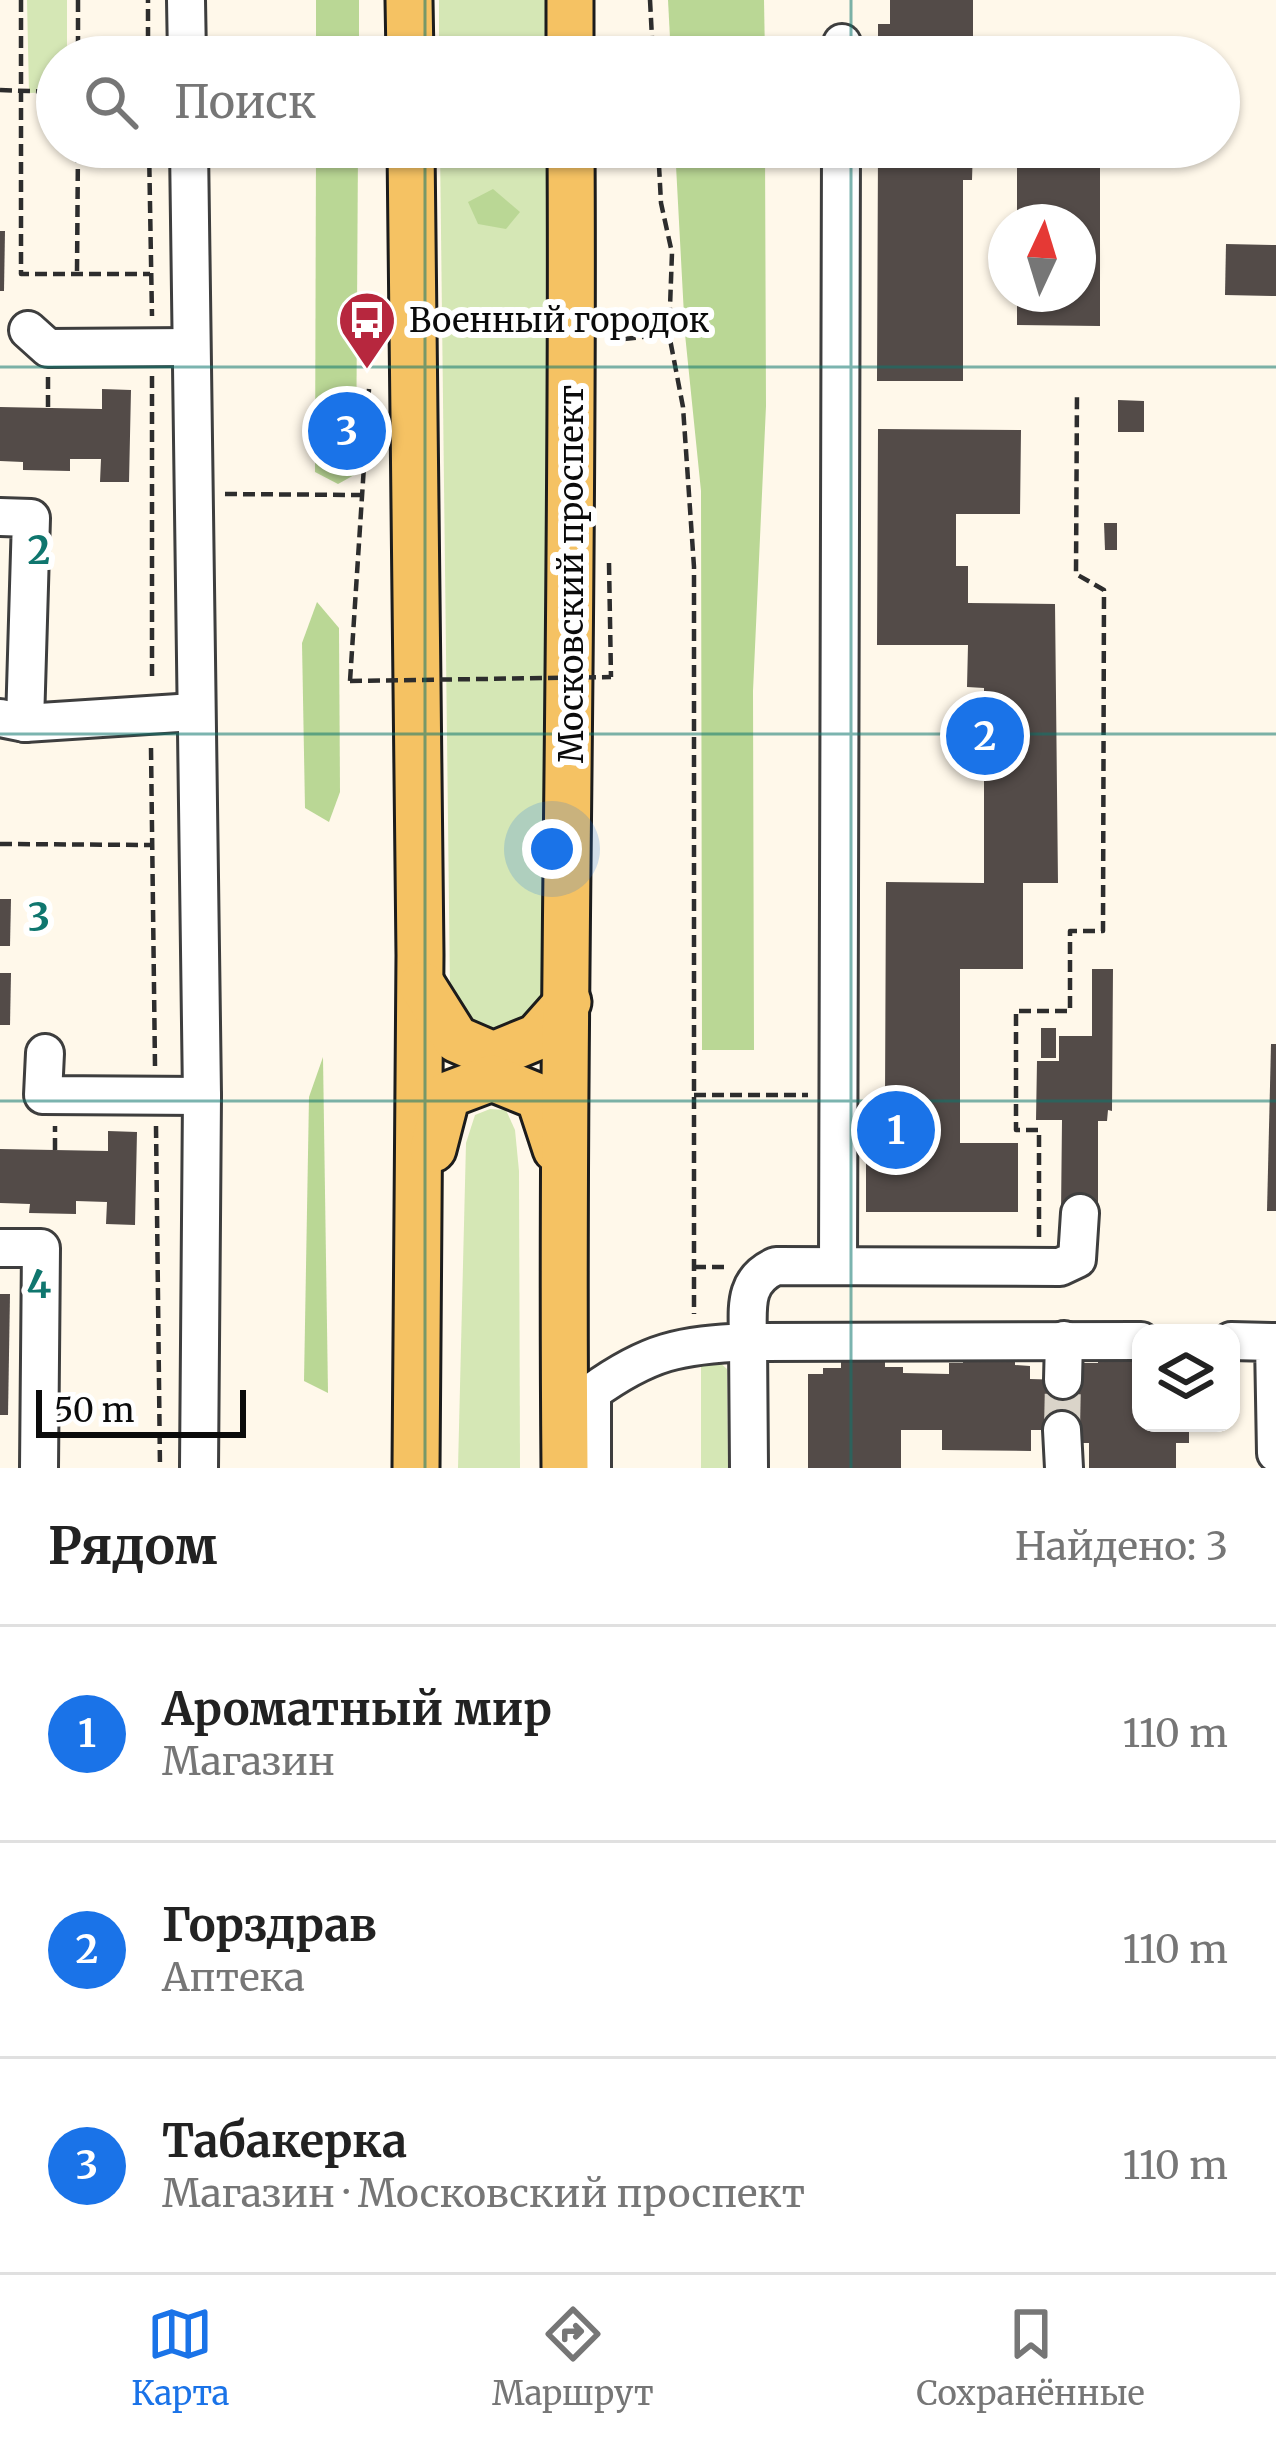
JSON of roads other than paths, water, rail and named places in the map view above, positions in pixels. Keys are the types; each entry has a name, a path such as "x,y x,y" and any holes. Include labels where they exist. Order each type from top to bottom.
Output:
{"main road":[{"path":"409,0 410,36"},
{"path":"570,0 570,36"},
{"name":"Московский проспект","path":"411,168 421,1193 416,1468"},
{"name":"Московский проспект","path":"565,1468 562,1169 568,1002 571,168"},
{"path":"420,982 456,1039 493,1055 536,1037 568,1002"},
{"name":"Московский проспект","path":"421,1193 446,1095 492,1078 539,1097 562,1169"}],"street":[{"path":"186,0 187,36"},
{"path":"188,168 202,1096 199,1468"},
{"path":"838,1266 841,168"},
{"path":"28,330 48,348 191,347"},
{"path":"0,517 32,518 13,721 194,712"},
{"path":"45,1053 43,1095 202,1096"},
{"path":"749,1468 748,1295 760,1273 776,1266 1060,1267 1078,1259 1080,1213"},
{"path":"0,1247 40,1248 39,1468"},
{"path":"1063,1380 1064,1340"},
{"path":"592,1468 592,1392 652,1356 687,1345 1132,1340"},
{"path":"1240,1341 1274,1342 1276,1453"},
{"path":"1061,1430 1064,1468"}],"tunnel":[{"path":"1062,1430 1063,1380"}],"place":[{"name":"Военный городок","path":"367,371"},
{"name":"Табакерка","path":"347,431"},
{"name":"Горздрав","path":"985,736"},
{"name":"Ароматный мир","path":"896,1130"}]}
